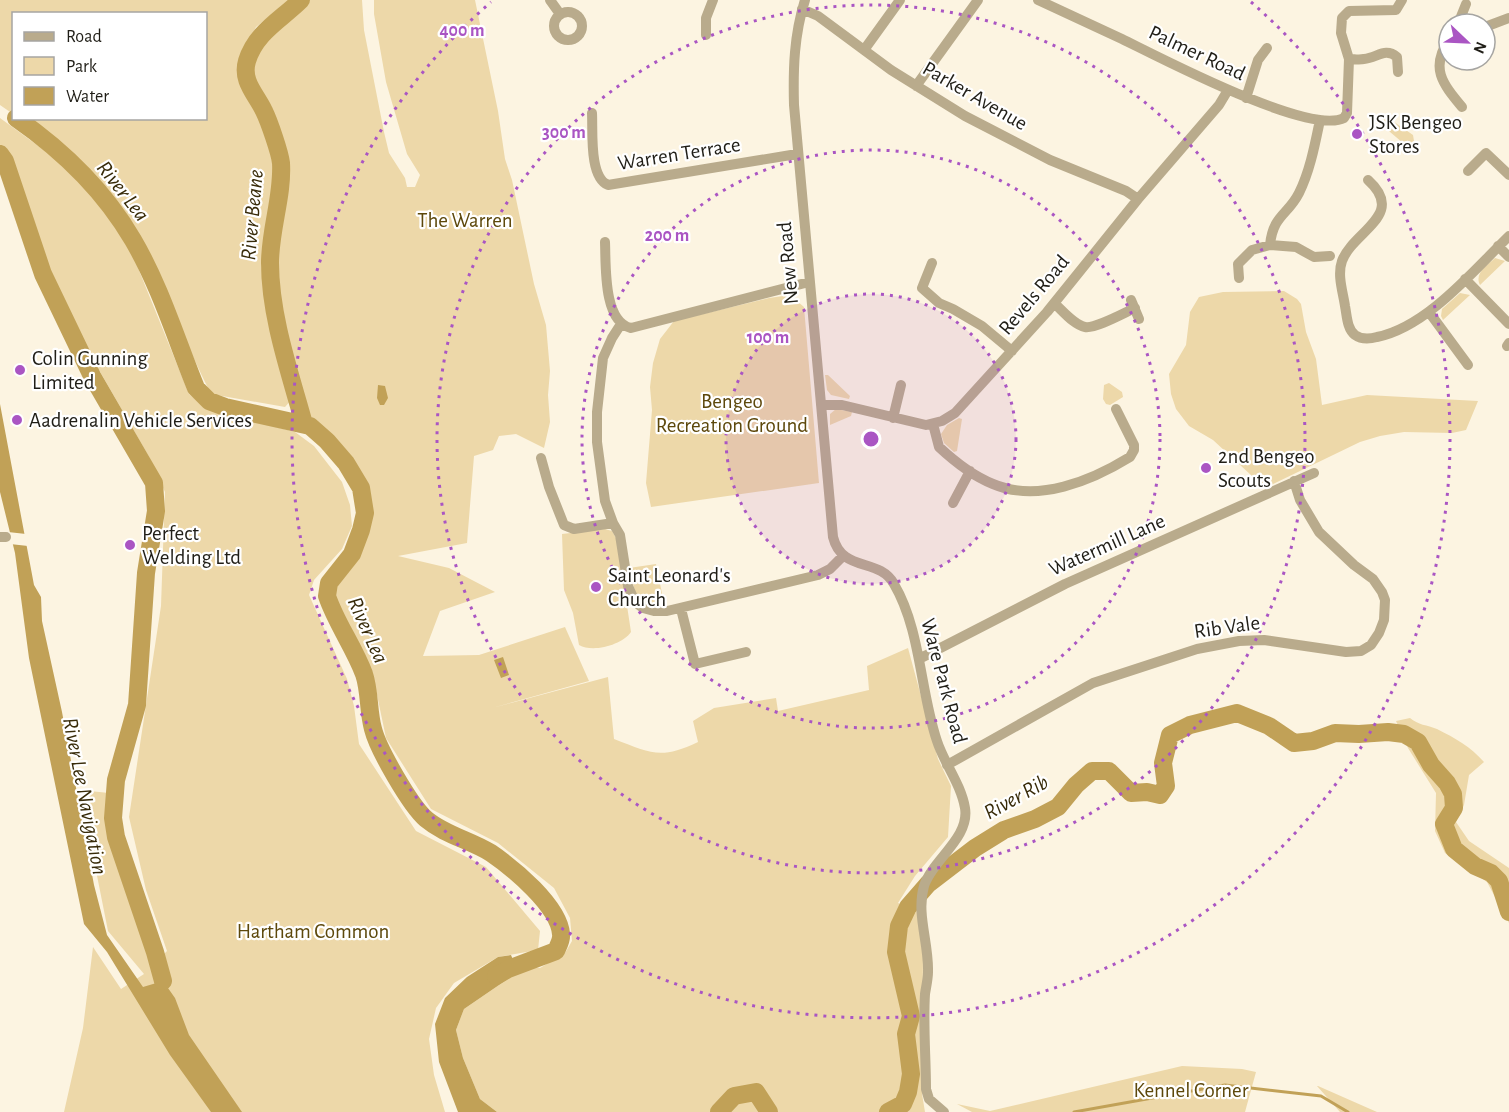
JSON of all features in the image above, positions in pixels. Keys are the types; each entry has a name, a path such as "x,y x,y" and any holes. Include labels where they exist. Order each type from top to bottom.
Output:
{"street":[{"path":"550,0 560,14"},
{"path":"706,35 706,18 713,0"},
{"path":"864,50 900,0"},
{"path":"916,86 978,0"},
{"name":"Palmer Road","path":"1038,0 1246,98 1320,120 1333,122 1344,118 1347,113 1349,59"},
{"path":"1398,72 1397,57 1390,52 1365,59 1349,59 1340,25 1349,11 1396,10 1402,0"},
{"path":"1463,12 1466,3"},
{"name":"Parker Avenue","path":"803,5 916,86 965,116 1050,160 1126,191 1138,199"},
{"name":"New Road","path":"803,5 795,41 793,68 797,154 833,537 843,556"},
{"path":"1246,98 1258,60 1267,48"},
{"path":"1441,72 1444,84 1462,107"},
{"name":"Revels Road","path":"933,424 955,413 1012,351 1219,105 1228,90"},
{"name":"Warren Terrace","path":"592,113 595,168 602,181 609,185 797,154"},
{"path":"1270,245 1275,223 1301,189 1320,120"},
{"path":"1468,171 1486,153 1509,176"},
{"path":"1368,180 1381,194 1382,209 1345,255 1340,270 1350,328 1356,336 1364,339 1391,333 1411,324 1429,312 1509,236"},
{"path":"604,242 609,297 616,318 621,324 631,328 809,282"},
{"path":"1239,278 1238,264 1244,256 1252,250 1270,245 1296,247 1314,256 1330,256"},
{"path":"1498,246 1509,257"},
{"path":"932,262 922,288 939,303 982,326 1012,351"},
{"path":"1465,279 1509,324"},
{"path":"1054,303 1077,324 1086,327 1094,326 1133,304 1139,319"},
{"path":"1429,312 1468,365"},
{"path":"621,324 606,348 603,358 597,412 599,467 605,501 620,535 628,586 635,602 643,608 654,611 681,609 818,575 830,569 843,556"},
{"path":"892,418 901,385"},
{"path":"821,405 842,405 918,424 933,424 939,447 983,480 1004,488 1030,491 1062,487 1089,478 1127,459 1134,450 1134,446 1116,409"},
{"path":"541,458 564,525 574,529 613,523"},
{"path":"953,503 970,471"},
{"name":"Watermill Lane","path":"919,659 1065,584 1314,473"},
{"name":"Rib Vale","path":"947,765 1093,684 1197,649 1247,641 1286,642 1346,652 1361,651 1371,645 1384,620 1385,600 1382,592 1372,579 1335,549 1320,532 1300,500 1294,482"},
{"name":"Ware Park Road","path":"843,556 881,572 891,579 903,603 919,659 927,707 937,743 965,804 966,817 961,831 925,884 921,905 928,972 926,1089 929,1099 944,1112"},
{"path":"681,609 695,664 746,652"}],"green space":[{"path":"0,0 289,0 256,27 248,42 240,78 263,125 272,155 274,184 261,265 292,399 285,407 211,394 145,248 124,212 98,181 68,153 21,120 207,120 207,12 12,12 12,113 0,105"},
{"name":"The Warren","path":"308,0 362,0 364,30 389,153 405,178 407,187 415,187 420,175 407,154 386,82 374,14 374,0 475,0 498,111 505,159 512,180 534,284 546,325 550,371 548,395 550,422 544,448 516,434 499,436 493,450 474,456 467,543 398,556 449,568 495,592 440,611 423,656 479,655 565,627 589,681 492,708 608,677 614,739 647,751 664,753 698,742 693,721 714,708 776,698 778,711 869,690 867,666 908,648 938,759 951,786 948,837 915,876 898,903 918,911 923,955 922,1094 925,1112 497,1112 480,1099 463,1058 456,1030 464,1009 518,972 530,967 540,968 565,953 572,941 570,918 554,888 498,843 431,809 386,738 372,671 337,605 334,583 349,566 364,536 368,494 353,461 307,422 283,326 275,269 275,255 286,187 283,158 268,111 251,84 249,69 256,46 265,34 298,12"},
{"path":"1378,115 1384,115 1413,135 1414,141 1409,148 1377,121"},
{"name":"Hartham Common","path":"0,118 63,164 116,222 134,258 189,394 207,409 295,432 314,446 342,482 350,505 352,526 342,549 314,580 309,595 347,679 354,706 359,744 416,831 486,867 540,931 538,950 498,957 454,983 436,1008 429,1039 434,1075 445,1112 64,1112 83,1028 93,947 121,989 144,974 108,931 80,790 109,793 111,837 116,858 154,964 167,951 146,890 129,817 161,606 165,492 148,455 72,323 40,255 9,161 0,148"},
{"path":"1495,258 1505,261 1480,285 1480,273"},
{"path":"1284,291 1301,304 1306,332 1316,359 1322,405 1367,395 1478,401 1466,430 1452,433 1404,432 1380,436 1360,442 1265,488 1213,440 1189,426 1176,409 1171,394 1169,374 1186,345 1190,312 1199,297 1223,292"},
{"path":"1460,293 1470,295 1443,320 1442,309"},
{"name":"Bengeo Recreation Ground","path":"790,295 804,307 819,483 651,507 646,483 652,410 650,387 653,363 660,339 674,321"},
{"path":"825,375 828,375 850,396 849,399 831,395 827,390"},
{"path":"1109,383 1122,392 1123,397 1110,405 1106,404 1103,399 1104,385"},
{"path":"836,409 852,412 851,416 830,425 830,414"},
{"path":"959,418 962,419 957,451 954,452 944,443 941,434 947,425"},
{"path":"605,529 612,531 617,540 631,632 614,644 592,648 579,645 573,613 564,590 562,534"},
{"path":"656,564 664,603 650,605 637,599 629,568"},
{"path":"1410,718 1456,739 1484,762 1469,775 1464,805 1456,822 1469,841 1509,868 1509,923 1487,882 1445,853 1435,831 1436,793 1408,748 1396,721"},
{"name":"Kennel Corner","path":"1182,1066 1242,1069 1256,1072 1245,1112 972,1112 957,1104 990,1111"},
{"path":"1318,1086 1377,1112 1340,1112"}],"water":[{"path":"378,385 385,386 388,398 384,405 380,405 377,398"},
{"path":"0,404 34,585 41,597 42,621 62,712 94,885 107,935 143,987 163,981 175,998 189,1035 242,1112 211,1112 170,1055 107,952 84,924 29,658 15,553 0,492"},
{"path":"503,657 509,675 501,678 494,660"},
{"path":"511,955 518,972 464,1009 456,1030 463,1058 480,1099 497,1112 458,1112 439,1062 435,1024 445,998 467,977 498,957"}],"pier":[{"path":"8,532 26,534 28,546 10,544"}],"waterway":[{"name":"River Beane","path":"301,0 256,42 247,61 246,75 269,122 281,163 280,188 272,238 271,283 277,324 304,424"},
{"name":"River Lea","path":"19,120 66,158 96,189 122,222 143,258 196,388 209,401 225,407 310,426 346,463 361,488 365,513 361,530 352,554 329,583 327,596 364,674 371,722 381,750 404,790 426,819 433,825 491,853 511,868 544,900 558,923 561,936 556,951 508,969 496,976"},
{"name":"River Lee Navigation","path":"0,154 5,161 43,274 92,376 154,483 156,511 146,573 137,705 116,780 113,818 116,837 163,981"},
{"name":"River Rib","path":"888,1112 903,1104 911,1074 906,1034 911,1016 896,952 899,926 908,907 928,884 975,848 1004,830 1035,819 1058,807 1076,785 1092,771 1109,771 1131,793 1147,792 1160,795 1166,786 1163,763 1170,735 1190,725 1237,713 1269,726 1294,743 1313,741 1335,733 1388,732 1404,734 1418,742 1431,765 1447,783 1453,794 1454,808 1444,824 1454,849 1475,866 1491,873 1499,881 1509,912"},
{"path":"1074,1112 1225,1085 1321,1096 1348,1112"},
{"name":"River Rib","path":"719,1112 734,1096 756,1092 769,1112"}],"place":[{"name":"JSK Bengeo Stores","path":"1357,134"},
{"name":"Colin Gunning Limited","path":"20,370"},
{"name":"Aadrenalin Vehicle Services","path":"17,420"},
{"name":"2nd Bengeo Scouts","path":"1206,468"},
{"name":"Perfect Welding Ltd","path":"130,545"},
{"name":"Saint Leonard's Church","path":"596,587"}]}
